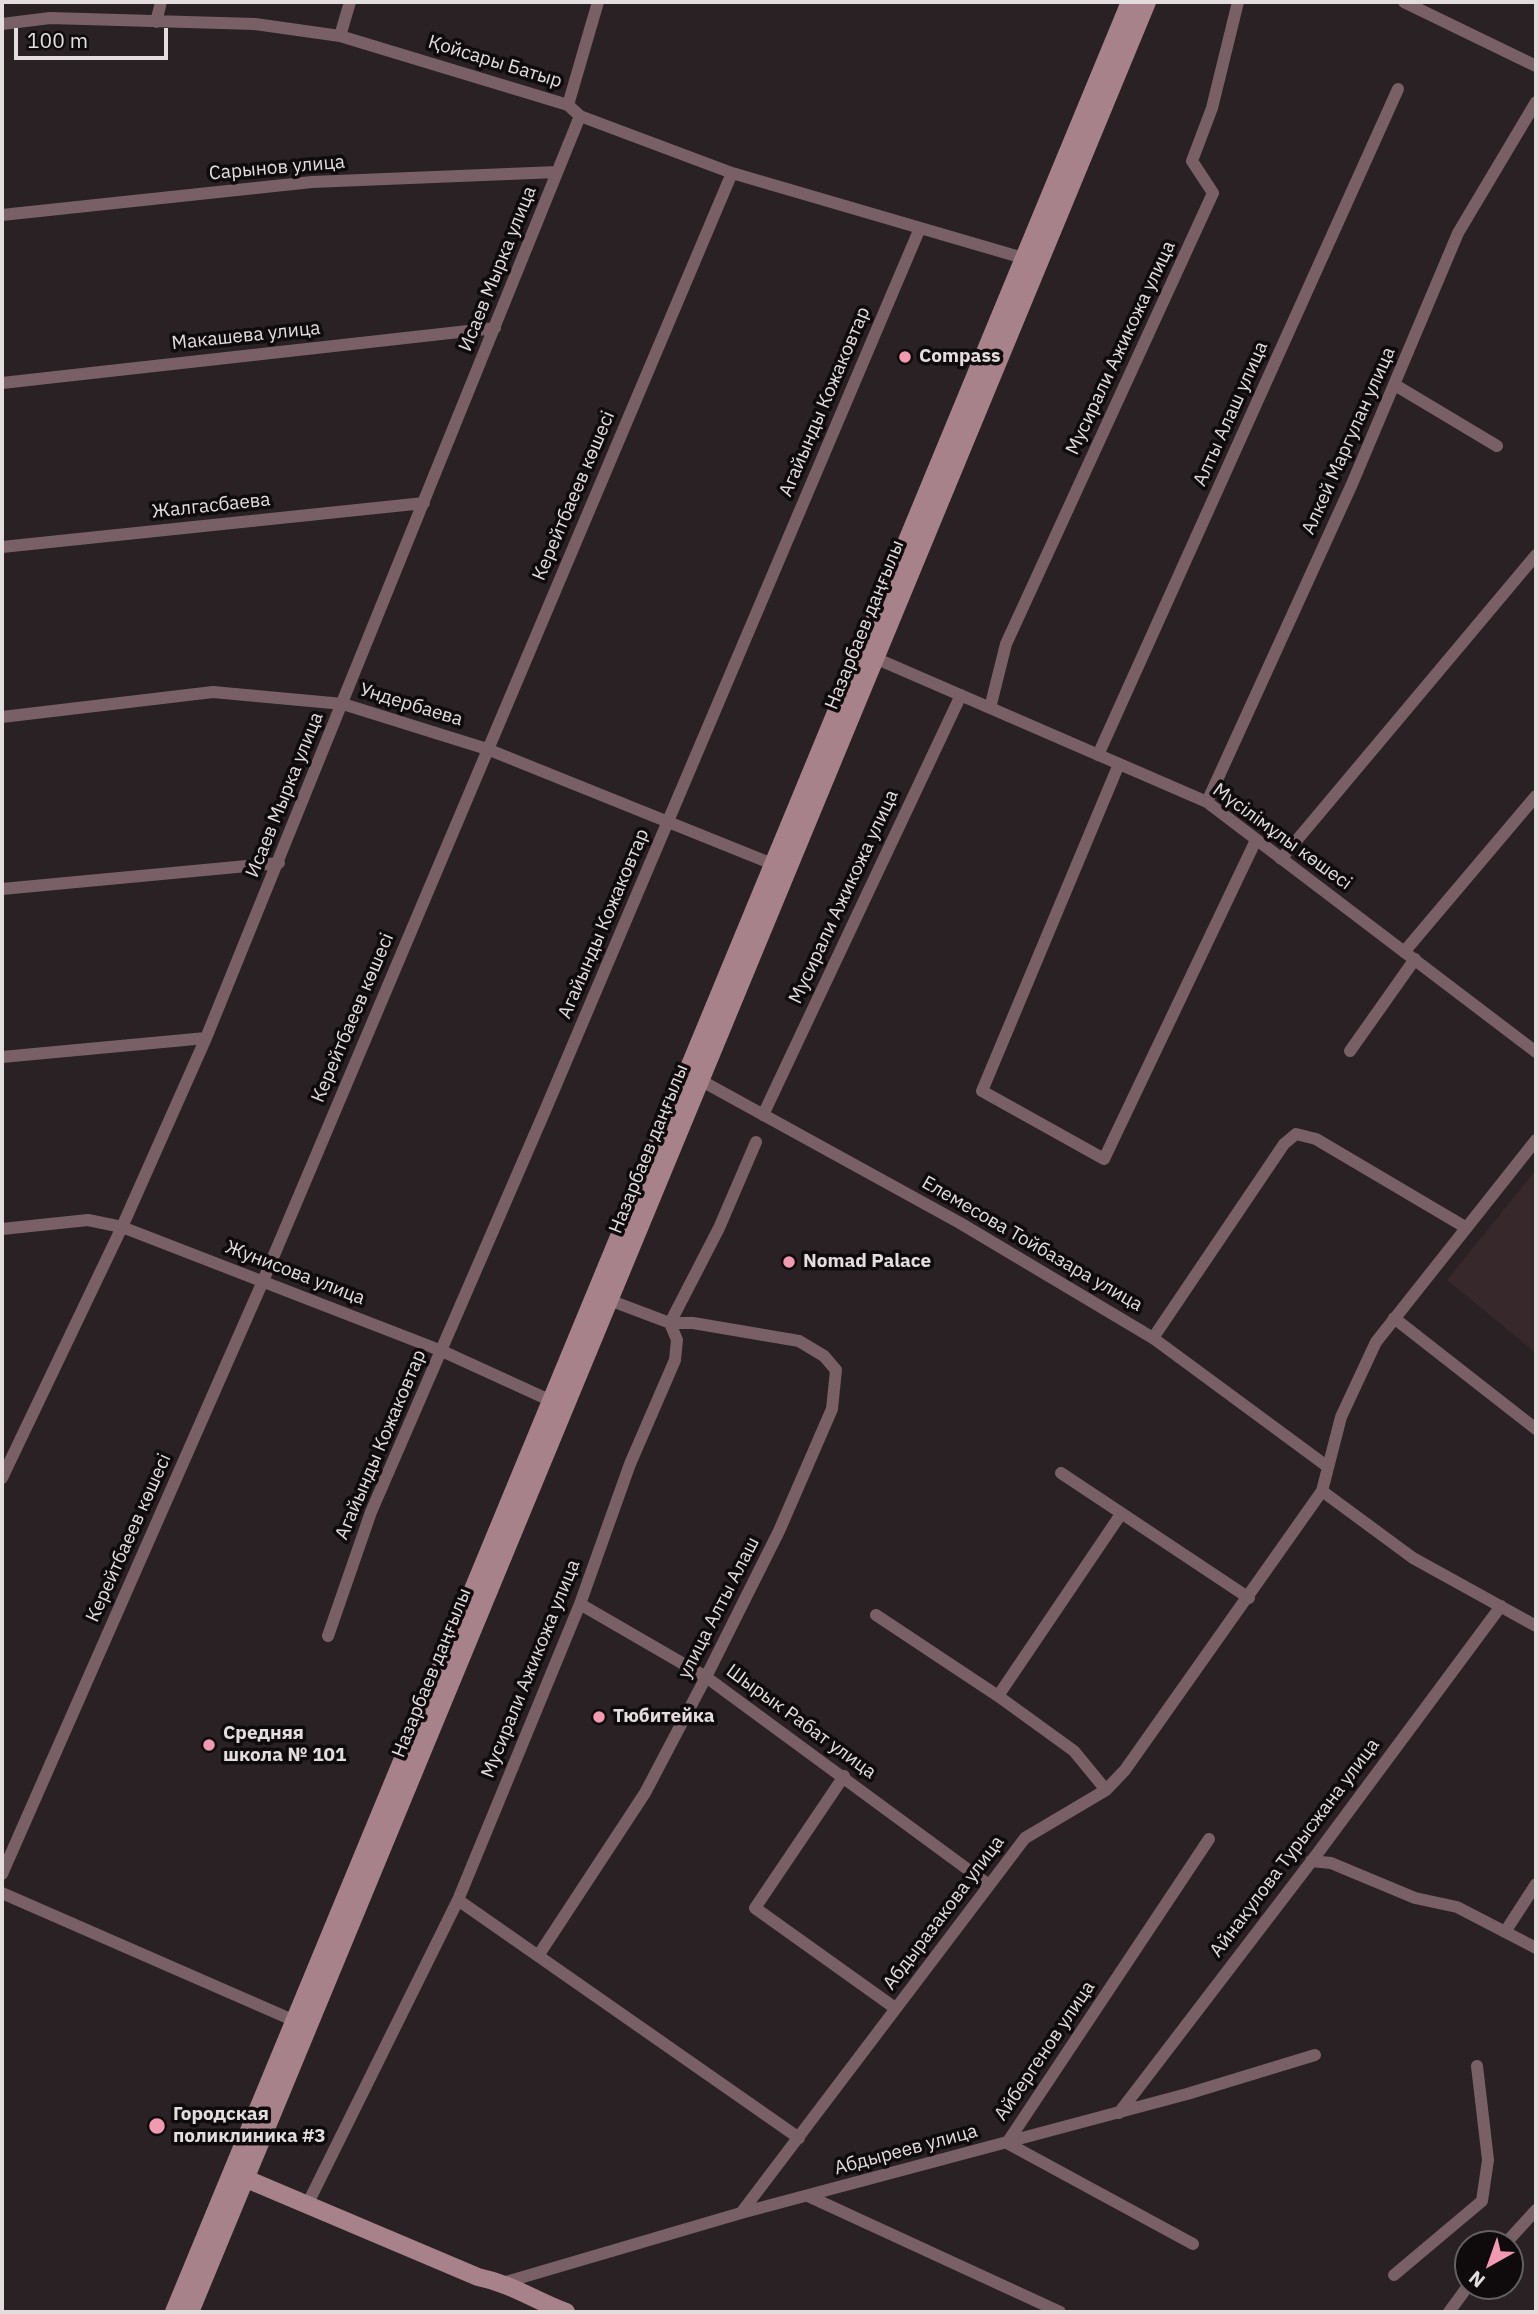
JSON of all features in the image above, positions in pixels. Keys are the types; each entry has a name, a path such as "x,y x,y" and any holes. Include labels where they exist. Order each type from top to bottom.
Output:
{"main road":[{"name":"Назарбаев даңғылы","path":"174,2312 239,2176 1030,260 1130,2"},
{"name":"Назарбаев даңғылы","path":"1030,260 1147,2"},
{"name":"Назарбаев даңғылы","path":"190,2312 295,2021 558,1404 609,1300 700,1080 780,867"},
{"path":"239,2176 309,2203 478,2277 506,2282 537,2301 566,2312"}],"street":[{"path":"156,22 161,2"},
{"path":"340,36 350,2"},
{"path":"568,105 597,2"},
{"name":"Мусирали Ажикожа улица","path":"990,708 1006,644 1213,194 1192,161 1212,108 1238,2"},
{"path":"1404,2 1536,66"},
{"name":"Қойсары Батыр","path":"2,24 50,18 255,24 340,36 568,105 580,116 732,173 1030,260"},
{"name":"Алты Алаш улица","path":"1098,755 1398,89"},
{"name":"Алкей Маргулан улица","path":"1208,802 1395,385 1458,233 1536,102"},
{"name":"Исаев Мырка улица","path":"2,1478 122,1227 206,1038 580,116"},
{"name":"Сарынов улица","path":"2,215 312,182 557,172"},
{"name":"Керейтбаеев көшесі","path":"2,1874 263,1281 732,173"},
{"name":"Агайынды Кожаковтар","path":"328,1636 371,1512 920,228"},
{"name":"Макашева улица","path":"2,383 495,328"},
{"path":"1395,385 1497,446"},
{"name":"Жалгасбаева","path":"2,547 424,503"},
{"path":"1281,859 1536,555"},
{"name":"Мүсілімұлы көшесі","path":"868,655 1208,802 1536,1052"},
{"name":"Ундербаева","path":"2,717 213,692 343,704 488,749 780,867"},
{"name":"Мусирали Ажикожа улица","path":"763,1115 961,695"},
{"path":"1119,764 982,1091 1104,1159 1256,840"},
{"path":"1404,951 1536,796"},
{"path":"2,889 279,863"},
{"path":"1350,1051 1415,959"},
{"path":"2,1057 206,1038"},
{"name":"Елемесова Тойбазара улица","path":"700,1080 960,1223 1153,1338 1328,1467"},
{"path":"1153,1338 1284,1144 1296,1133 1316,1139 1465,1227"},
{"path":"1536,1140 1376,1342 1341,1417 1322,1491 1413,1558 1536,1626"},
{"path":"609,1300 670,1323 719,1228 756,1142"},
{"name":"Жунисова улица","path":"2,1229 88,1220 122,1227 442,1351 558,1404"},
{"path":"1394,1318 1536,1429"},
{"name":"Мусирали Ажикожа улица","path":"309,2203 458,1900 580,1604 630,1464 675,1360 677,1340 670,1323"},
{"name":"улица Алты Алаш","path":"538,1956 645,1793 779,1531 832,1409 836,1370 824,1356 799,1341 694,1323 670,1323"},
{"path":"1061,1473 1249,1598"},
{"name":"Абдыразакова улица","path":"741,2213 1025,1838 1106,1790 1125,1770 1322,1491"},
{"path":"998,1696 1121,1514"},
{"name":"Шырык Рабат улица","path":"580,1604 706,1677 989,1885"},
{"name":"Айнакулова Турысжана улица","path":"1119,2113 1501,1606"},
{"path":"876,1615 998,1696 1074,1751 1106,1790"},
{"path":"844,1776 755,1908 895,2008"},
{"name":"Айбергенов улица","path":"1193,2244 1007,2143 1209,1839"},
{"path":"1311,1861 1331,1863 1415,1898 1457,1907 1536,1948"},
{"path":"1505,1932 1536,1884"},
{"path":"2,1893 295,2021"},
{"path":"458,1900 799,2138"},
{"name":"Абдыреев улица","path":"506,2282 741,2213 1119,2113 1315,2054"},
{"path":"1394,2275 1482,2201 1488,2160 1477,2066"},
{"path":"808,2196 1060,2312"},
{"path":"1518,2230 1536,2210"}],"shaded area":[{"path":"1536,1170 1536,1353 1447,1280"}],"place":[{"name":"Compass","path":"905,357"},
{"name":"Nomad Palace","path":"789,1262"},
{"name":"Тюбитейка","path":"599,1717"},
{"name":"Средняя школа № 101","path":"209,1745"},
{"name":"Городская поликлиника #3","path":"157,2126"}]}
